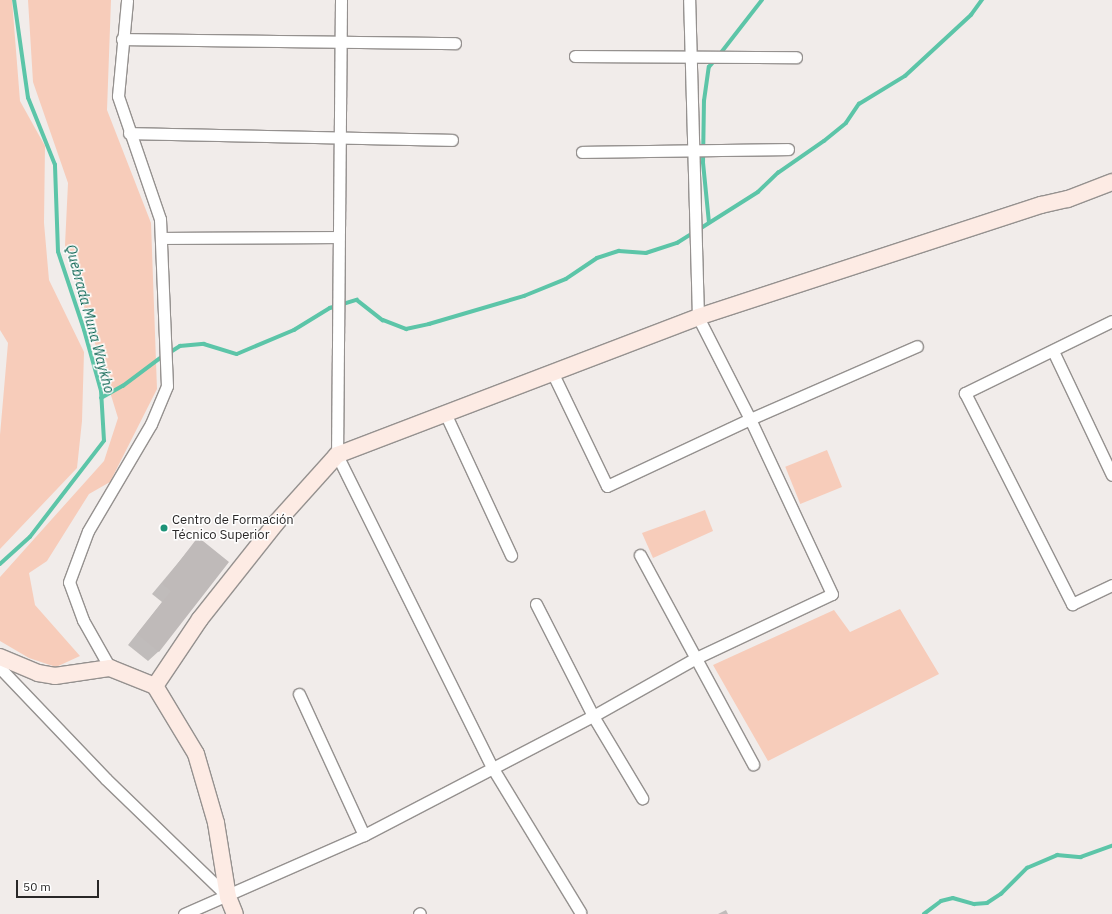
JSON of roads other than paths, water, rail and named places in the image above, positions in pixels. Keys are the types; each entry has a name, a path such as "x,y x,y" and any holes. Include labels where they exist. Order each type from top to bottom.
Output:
{"street":[{"path":"110,668 83,620 69,582 88,531 151,424 167,386 160,219 129,133 118,96 122,39 127,0"},
{"path":"340,0 336,455 492,767 580,912"},
{"path":"184,914 228,897 364,835 492,767 593,716 696,658 832,594 750,419 698,317 691,150 689,0"},
{"path":"122,39 455,43"},
{"path":"575,56 796,57"},
{"path":"129,133 452,140"},
{"path":"582,152 788,149"},
{"path":"155,686 200,619 276,523 336,455 445,413 553,374 698,317 1034,207 1068,199 1112,182"},
{"path":"161,238 338,237"},
{"path":"1112,321 965,393 1072,604 1112,585"},
{"path":"553,374 607,486 750,419 917,346"},
{"path":"1053,351 1112,475"},
{"path":"445,413 511,555"},
{"path":"640,555 753,764"},
{"path":"536,604 593,716 642,798"},
{"path":"0,657 38,673 55,676 110,668 155,686 196,754 216,823 228,897 235,914"},
{"path":"0,668 106,779 228,897"},
{"path":"298,694 364,835"}],"waterway":[{"name":"Quebrada Muna Waykho","path":"0,564 30,537 104,441 101,391 84,330 58,252 55,165 28,98 14,0"},
{"path":"720,54 762,0"},
{"path":"698,230 758,192 778,173 824,141 846,123 859,104 905,76 971,15 982,0"},
{"path":"709,223 703,163 704,101 709,67 716,59"},
{"path":"169,353 180,346 204,344 237,354 294,330 330,308 357,300 383,320 406,329 429,324 524,296 566,279 597,258 619,251 646,253 677,243 693,233"},
{"path":"101,398 123,386 163,356"},
{"path":"924,914 941,901 953,898 974,904 987,903 1001,894 1027,868 1057,855 1081,857 1112,846"}],"place":[{"name":"Centro de Formación Técnico Superior","path":"164,528"}]}
